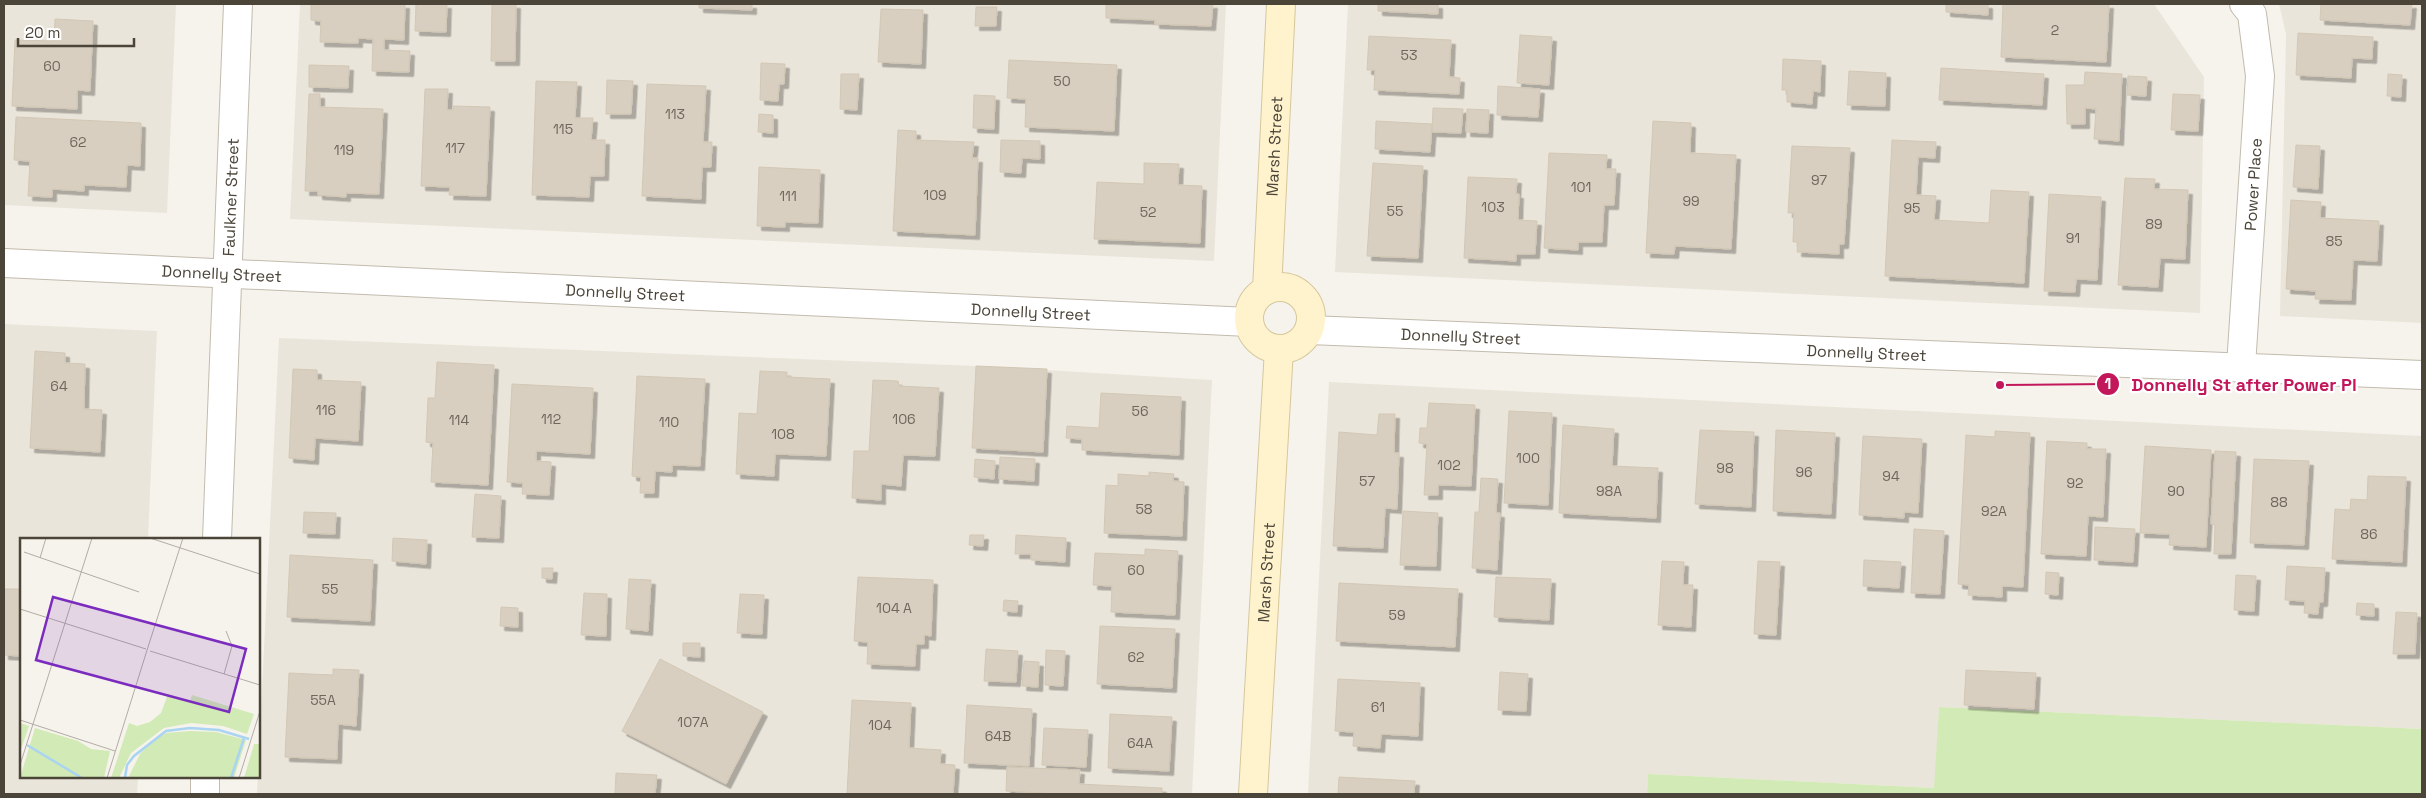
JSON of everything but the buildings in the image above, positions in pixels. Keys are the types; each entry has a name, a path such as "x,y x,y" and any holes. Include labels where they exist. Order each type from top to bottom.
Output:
{"main road":[{"name":"Marsh Street","path":"1267,290 1281,4"},
{"path":"1286,287 1302,296 1311,312 1312,321 1309,330 1297,344 1279,349 1268,347 1258,340 1252,332 1249,322 1249,312 1253,303 1267,290 1286,287"},
{"name":"Marsh Street","path":"1253,794 1279,349"}],"street":[{"name":"Faulkner Street","path":"217,538 238,4"},
{"name":"Power Place","path":"2241,366 2260,76 2252,14 2244,4"},
{"name":"Donnelly Street","path":"4,263 1249,322"},
{"name":"Donnelly Street","path":"1309,330 2241,366 2422,375"},
{"path":"205,794 206,778"}],"shaded area":[{"path":"4,4 176,4 167,213 4,205"},
{"path":"300,4 1226,4 1214,261 290,219"},
{"path":"1348,4 2154,4 2204,77 2200,313 1335,272"},
{"path":"2279,4 2422,4 2422,323 2280,316 2286,34"},
{"path":"4,324 157,331 148,538 20,538 20,778 138,778 137,794 4,794"},
{"path":"279,338 976,366 1212,380 1192,794 257,794 258,778 260,778 260,732"},
{"path":"1329,382 2422,436 2422,729 1939,707 1935,788 1648,774 1647,794 1308,794"}],"green space":[{"path":"1939,707 2422,729 2422,794 1647,794 1648,774 1934,788"}],"place":[{"name":"Donnelly St after Power Pl","path":"2000,385"}]}
